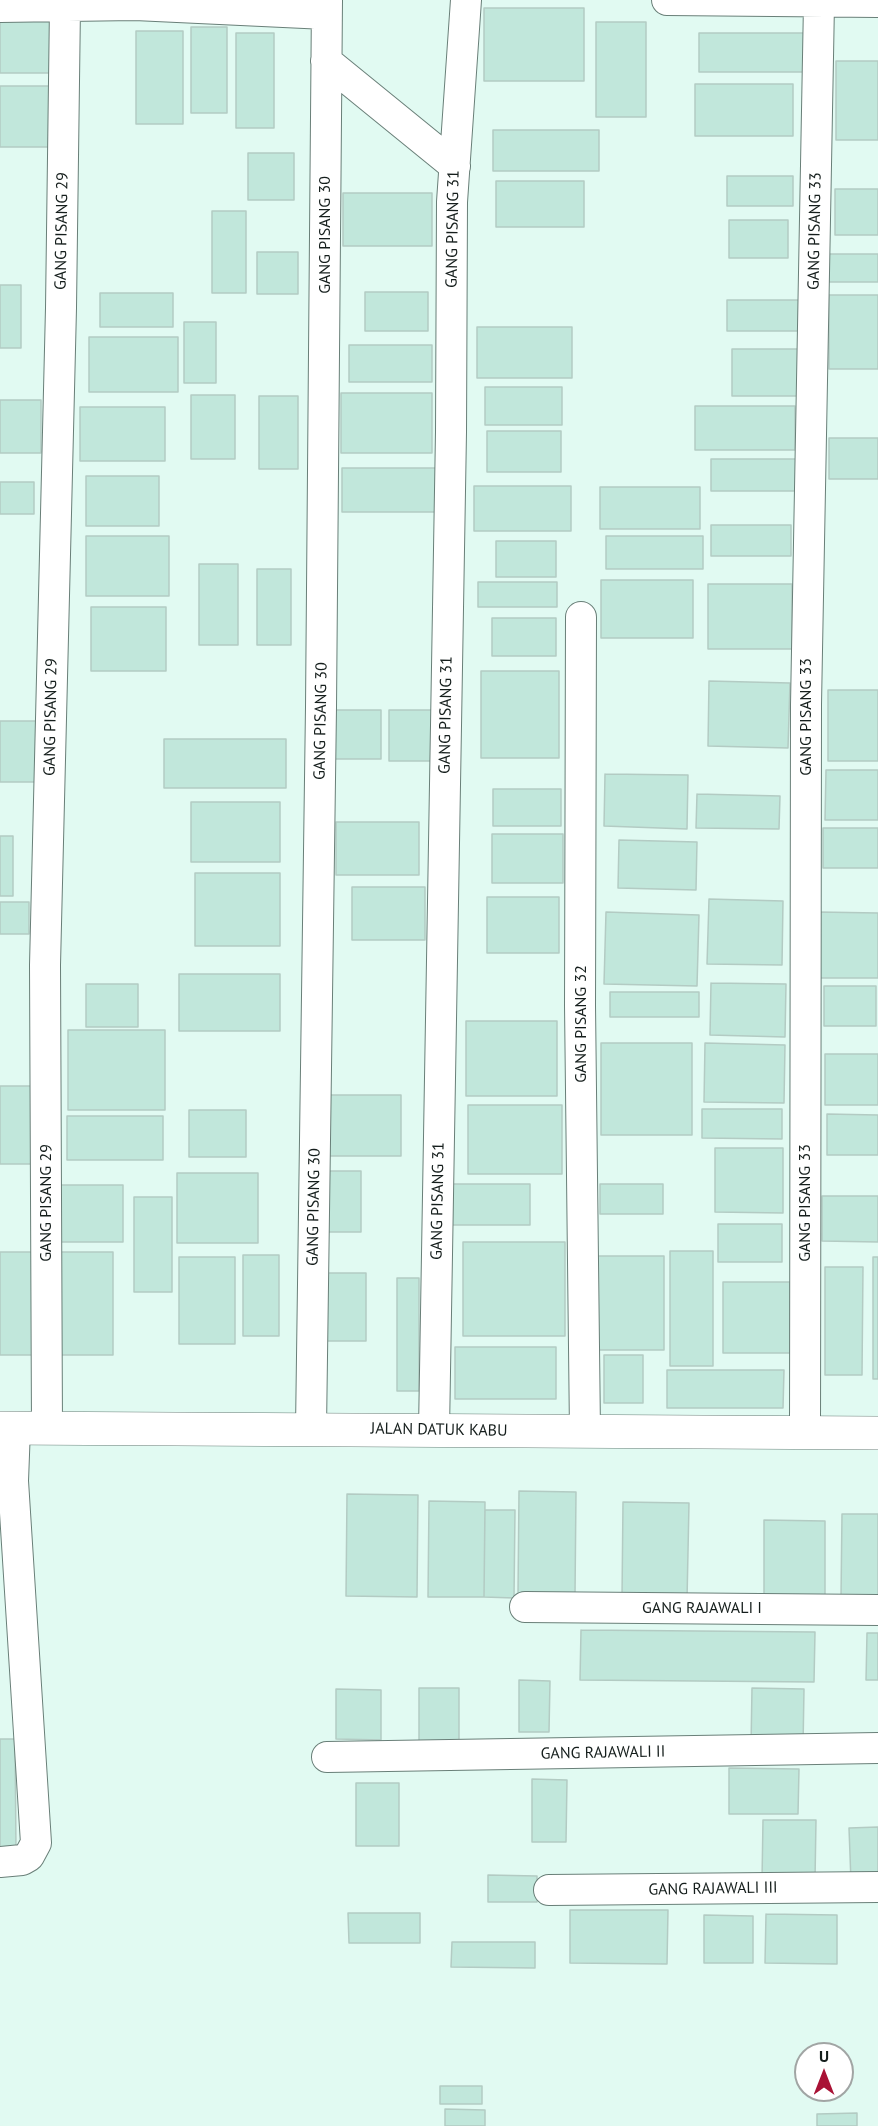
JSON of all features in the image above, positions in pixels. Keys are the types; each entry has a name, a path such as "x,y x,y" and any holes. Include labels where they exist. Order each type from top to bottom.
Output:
{"street":[{"name":"GANG PISANG 31","path":"434,1430 451,432 452,202 466,0"},
{"path":"667,0 878,2"},
{"path":"0,7 135,3 327,7"},
{"name":"GANG PISANG 33","path":"805,1432 806,704 819,3"},
{"name":"GANG PISANG 29","path":"47,1428 45,965 61,308 64,6"},
{"name":"GANG PISANG 30","path":"311,1428 327,7"},
{"path":"326,61 454,166"},
{"name":"GANG PISANG 32","path":"581,616 580,1005 585,1432"},
{"path":"0,1862 22,1860 29,1856 36,1843 13,1481 7,1428"},
{"name":"JALAN DATUK KABU","path":"7,1428 878,1433"},
{"name":"GANG RAJAWALI I","path":"525,1607 878,1610"},
{"name":"GANG RAJAWALI II","path":"327,1757 878,1748"},
{"name":"GANG RAJAWALI III","path":"549,1890 878,1887"}],"building":[{"path":"484,8 584,8 584,81 484,81"},
{"path":"0,21 55,21 55,73 0,73"},
{"path":"596,22 646,22 646,117 596,117"},
{"path":"191,27 227,27 227,113 191,113"},
{"path":"136,31 183,31 183,124 136,124"},
{"path":"236,33 274,33 274,128 236,128"},
{"path":"699,33 805,33 805,72 699,72"},
{"path":"836,61 878,61 878,140 836,140"},
{"path":"695,84 793,84 793,136 695,136"},
{"path":"0,86 57,86 57,147 0,147"},
{"path":"493,130 599,130 599,171 493,171"},
{"path":"248,153 294,153 294,200 248,200"},
{"path":"727,176 793,176 793,206 727,206"},
{"path":"496,181 584,181 584,227 496,227"},
{"path":"835,189 878,189 878,235 835,235"},
{"path":"343,193 432,193 432,246 343,246"},
{"path":"212,211 246,211 246,293 212,293"},
{"path":"729,220 788,220 788,258 729,258"},
{"path":"257,252 298,252 298,294 257,294"},
{"path":"829,254 878,254 878,282 829,282"},
{"path":"0,285 21,285 21,348 0,348"},
{"path":"365,292 428,292 428,331 365,331"},
{"path":"100,293 173,293 173,327 100,327"},
{"path":"829,295 878,295 878,369 829,369"},
{"path":"727,300 801,300 801,331 727,331"},
{"path":"184,322 216,322 216,383 184,383"},
{"path":"477,327 572,327 572,378 477,378"},
{"path":"89,337 178,337 178,392 89,392"},
{"path":"349,345 432,345 432,382 349,382"},
{"path":"732,349 802,349 802,396 732,396"},
{"path":"485,387 562,387 562,425 485,425"},
{"path":"341,393 432,393 432,453 341,453"},
{"path":"191,395 235,395 235,459 191,459"},
{"path":"259,396 298,396 298,469 259,469"},
{"path":"0,400 41,400 41,453 0,453"},
{"path":"695,406 795,406 795,450 695,450"},
{"path":"80,407 165,407 165,461 80,461"},
{"path":"487,431 561,431 561,472 487,472"},
{"path":"829,438 878,438 878,479 829,479"},
{"path":"711,459 797,459 797,491 711,491"},
{"path":"342,468 441,468 441,512 342,512"},
{"path":"86,476 159,476 159,526 86,526"},
{"path":"0,482 34,482 34,514 0,514"},
{"path":"474,486 571,486 571,531 474,531"},
{"path":"600,487 700,487 700,529 600,529"},
{"path":"711,525 791,525 791,556 711,556"},
{"path":"86,536 169,536 169,596 86,596"},
{"path":"606,536 703,536 703,569 606,569"},
{"path":"496,541 556,541 556,577 496,577"},
{"path":"199,564 238,564 238,645 199,645"},
{"path":"257,569 291,569 291,645 257,645"},
{"path":"601,580 693,580 693,638 601,638"},
{"path":"478,582 557,582 557,607 478,607"},
{"path":"708,584 792,584 792,649 708,649"},
{"path":"91,607 166,607 166,671 91,671"},
{"path":"492,618 556,618 556,656 492,656"},
{"path":"481,671 559,671 559,758 481,758"},
{"path":"709,681 790,683 788,748 708,746"},
{"path":"828,690 878,690 878,761 828,761"},
{"path":"334,710 381,710 381,759 334,759"},
{"path":"389,710 434,710 434,761 389,761"},
{"path":"0,721 39,721 39,782 0,782"},
{"path":"164,739 286,739 286,788 164,788"},
{"path":"826,770 878,770 878,820 825,820"},
{"path":"605,774 688,775 687,829 604,826"},
{"path":"493,789 561,789 561,826 493,826"},
{"path":"697,794 780,796 779,829 696,828"},
{"path":"191,802 280,802 280,862 191,862"},
{"path":"336,822 419,822 419,875 336,875"},
{"path":"823,828 878,828 878,868 823,868"},
{"path":"492,834 563,834 563,883 492,883"},
{"path":"0,836 13,836 13,896 0,896"},
{"path":"619,840 697,842 696,890 618,888"},
{"path":"195,873 280,873 280,946 195,946"},
{"path":"352,887 425,887 425,940 352,940"},
{"path":"487,897 559,897 559,953 487,953"},
{"path":"709,899 783,901 782,965 707,964"},
{"path":"0,902 29,902 29,934 0,934"},
{"path":"606,912 699,915 697,986 604,984"},
{"path":"819,912 878,913 878,978 819,978"},
{"path":"179,974 280,974 280,1031 179,1031"},
{"path":"711,983 786,984 785,1037 710,1035"},
{"path":"86,984 138,984 138,1027 86,1027"},
{"path":"824,986 876,986 876,1026 824,1026"},
{"path":"610,992 699,992 699,1017 610,1017"},
{"path":"466,1021 557,1021 557,1096 466,1096"},
{"path":"68,1030 165,1030 165,1110 68,1110"},
{"path":"601,1043 692,1043 692,1135 601,1135"},
{"path":"705,1043 785,1045 784,1103 704,1102"},
{"path":"825,1054 878,1054 878,1105 825,1105"},
{"path":"0,1086 36,1086 36,1164 0,1164"},
{"path":"326,1095 401,1095 401,1156 326,1156"},
{"path":"468,1105 562,1105 562,1174 468,1174"},
{"path":"702,1109 782,1109 782,1139 702,1138"},
{"path":"189,1110 246,1110 246,1157 189,1157"},
{"path":"827,1114 878,1115 878,1155 827,1155"},
{"path":"67,1116 163,1116 163,1160 67,1160"},
{"path":"715,1148 783,1148 783,1213 715,1212"},
{"path":"321,1171 361,1171 361,1232 321,1232"},
{"path":"177,1173 258,1173 258,1243 177,1243"},
{"path":"452,1184 530,1184 530,1225 452,1225"},
{"path":"600,1184 663,1184 663,1214 600,1214"},
{"path":"59,1185 123,1185 123,1242 59,1242"},
{"path":"822,1196 878,1196 878,1242 822,1241"},
{"path":"134,1197 172,1197 172,1292 134,1292"},
{"path":"718,1224 782,1224 782,1262 718,1262"},
{"path":"463,1242 565,1242 565,1336 463,1336"},
{"path":"670,1251 713,1251 713,1366 670,1366"},
{"path":"0,1252 44,1252 44,1355 0,1355"},
{"path":"60,1252 113,1252 113,1355 60,1355"},
{"path":"243,1255 279,1255 279,1336 243,1336"},
{"path":"597,1256 664,1256 664,1350 597,1350"},
{"path":"179,1257 235,1257 235,1344 179,1344"},
{"path":"873,1257 878,1257 878,1379 873,1379"},
{"path":"825,1267 863,1267 862,1375 825,1375"},
{"path":"323,1273 366,1273 366,1341 323,1341"},
{"path":"397,1278 419,1278 419,1391 397,1391"},
{"path":"723,1282 790,1282 790,1353 723,1353"},
{"path":"455,1347 556,1347 556,1399 455,1399"},
{"path":"604,1355 643,1355 643,1403 604,1403"},
{"path":"667,1370 784,1370 783,1408 667,1408"},
{"path":"519,1491 576,1492 575,1595 518,1594"},
{"path":"347,1494 418,1495 417,1597 346,1596"},
{"path":"429,1501 485,1502 484,1597 428,1597"},
{"path":"623,1502 689,1503 687,1600 622,1598"},
{"path":"485,1510 515,1510 514,1598 484,1597"},
{"path":"842,1514 878,1514 878,1597 841,1597"},
{"path":"764,1520 825,1521 825,1598 764,1598"},
{"path":"581,1630 815,1632 814,1682 580,1680"},
{"path":"867,1633 878,1633 878,1680 866,1680"},
{"path":"519,1680 550,1681 549,1732 519,1732"},
{"path":"419,1688 459,1688 459,1744 419,1744"},
{"path":"752,1688 804,1689 803,1747 751,1747"},
{"path":"336,1689 381,1690 381,1740 336,1739"},
{"path":"0,1739 15,1739 16,1850 0,1850"},
{"path":"729,1768 799,1769 798,1814 729,1814"},
{"path":"532,1779 567,1780 566,1842 532,1842"},
{"path":"356,1783 399,1783 399,1846 356,1846"},
{"path":"763,1820 816,1820 815,1880 762,1880"},
{"path":"878,1827 878,1881 851,1882 849,1828"},
{"path":"488,1875 537,1876 537,1902 488,1902"},
{"path":"570,1910 668,1910 667,1964 570,1963"},
{"path":"348,1913 420,1913 420,1943 349,1943"},
{"path":"766,1914 837,1915 837,1964 765,1963"},
{"path":"704,1915 753,1916 753,1963 704,1963"},
{"path":"452,1942 535,1942 535,1968 451,1967"},
{"path":"440,2086 482,2086 482,2104 440,2104"},
{"path":"445,2109 485,2110 485,2126 445,2126"},
{"path":"857,2113 857,2126 817,2126 817,2114"}]}
